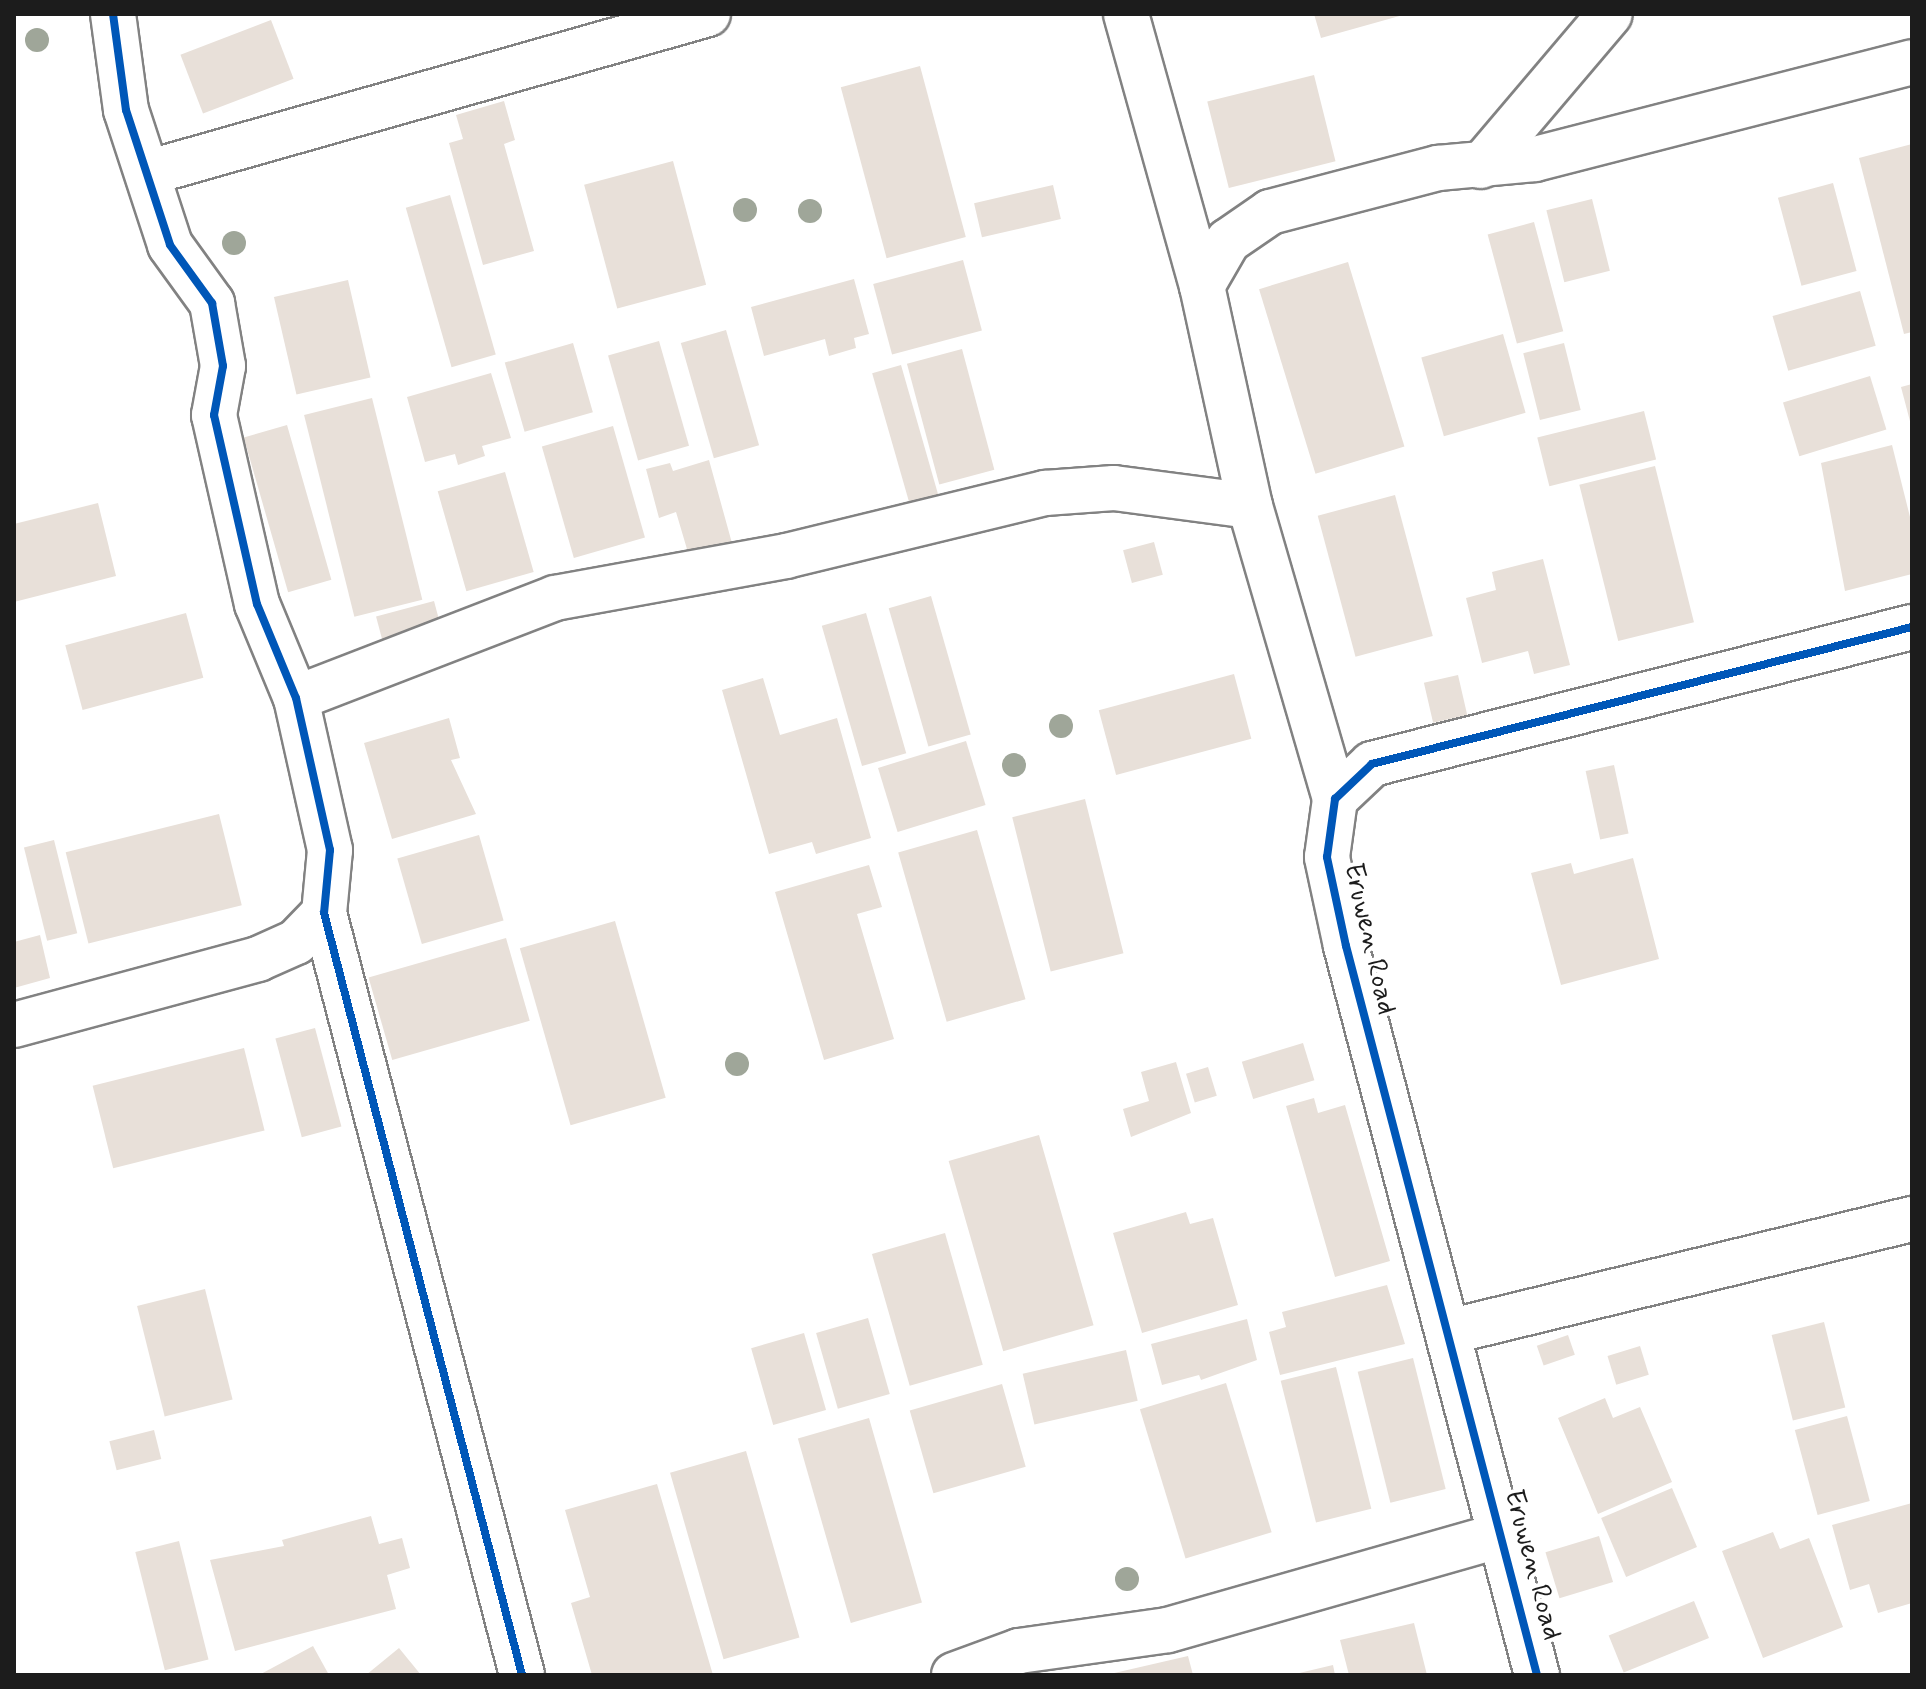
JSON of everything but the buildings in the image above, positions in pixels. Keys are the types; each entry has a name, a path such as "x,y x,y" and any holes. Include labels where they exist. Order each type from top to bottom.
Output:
{"street":[{"path":"113,14 126,110 147,173 178,262 212,303 223,366 214,415 257,604 296,698 330,850 324,913 522,1675"},
{"path":"147,173 708,14"},
{"path":"1126,14 1202,286 1250,506 1335,799 1372,764 1912,627"},
{"path":"1481,166 1610,14"},
{"path":"1202,286 1228,241 1270,212 1438,168 1535,159 1912,62"},
{"path":"296,698 555,598 786,556 1045,493 1114,488 1250,506"},
{"name":"Eruwen Road","path":"1335,799 1327,857 1537,1675"},
{"path":"14,1025 245,963 296,942 324,913"},
{"path":"1448,1332 1912,1219"},
{"path":"954,1675 1019,1651 1168,1630 1501,1535"}],"cycle path":[{"path":"113,14 126,110 170,245 212,303 223,366 214,415 257,604 296,698 330,850 324,913 522,1675"},
{"path":"1537,1675 1346,946 1327,857 1335,799 1372,764 1912,627"}]}
